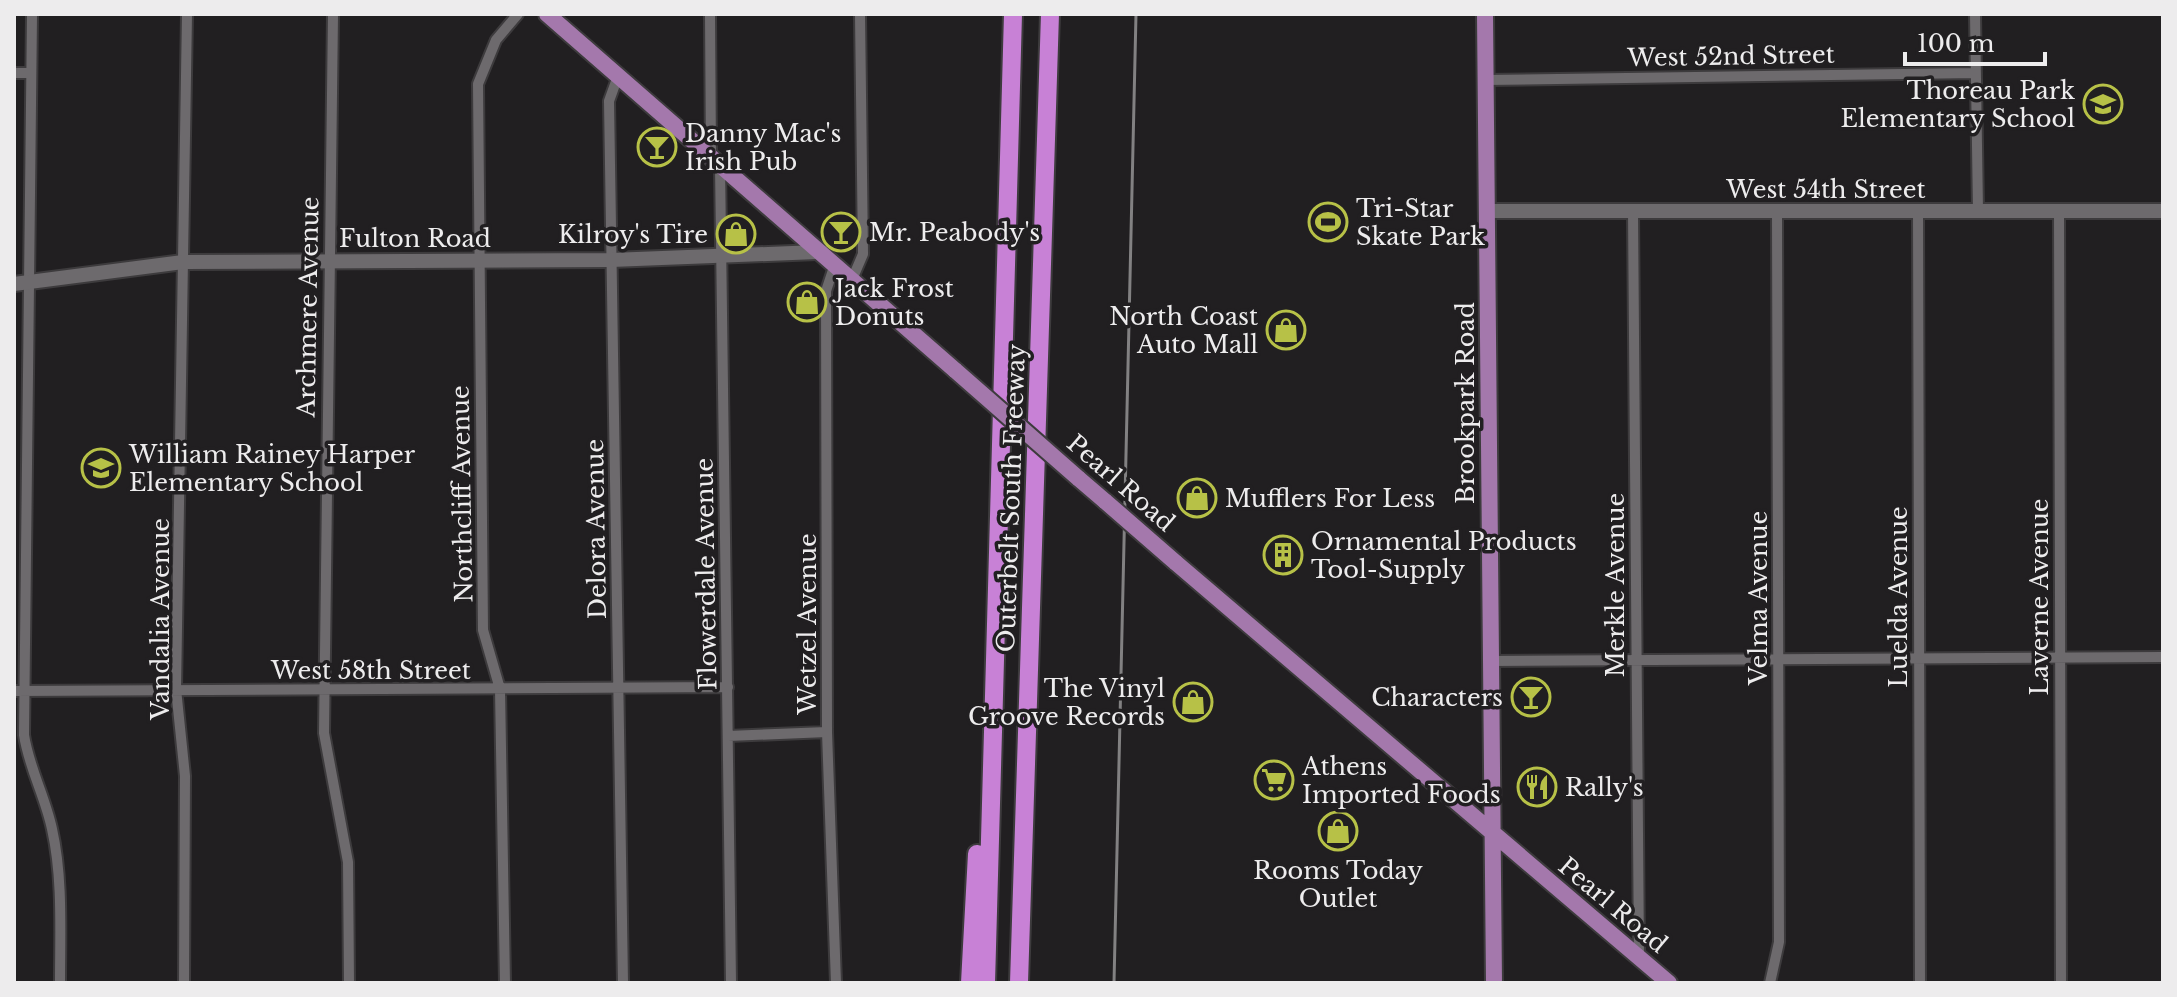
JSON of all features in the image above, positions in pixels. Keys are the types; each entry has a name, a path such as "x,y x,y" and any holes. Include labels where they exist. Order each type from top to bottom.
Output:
{"highway":[{"name":"Outerbelt South Freeway","path":"986,983 1013,14"},
{"name":"Outerbelt South Freeway","path":"1019,983 1050,14"},
{"path":"970,983 977,849 992,716"}],"main road":[{"name":"Brookpark Road","path":"1485,14 1494,983"},
{"name":"Pearl Road","path":"556,17 618,76 851,282 1491,834 1669,983"},
{"name":"West 54th Street","path":"1488,211 2163,211"},
{"name":"Fulton Road","path":"21,283 183,262 611,260 817,252"}],"street":[{"path":"32,14 21,283 19,691 28,764 52,829 58,893 60,983"},
{"name":"Vandalia Avenue","path":"184,983 185,776 176,689 187,14"},
{"name":"Archmere Avenue","path":"333,14 323,691 324,733 348,862 349,983"},
{"name":"Northcliff Avenue","path":"505,983 500,689 483,630 478,84 496,40 518,14"},
{"name":"Flowerdale Avenue","path":"710,14 721,257 731,983"},
{"path":"851,282 863,254 860,14"},
{"path":"1975,14 1978,211"},
{"path":"14,73 31,73"},
{"name":"West 52nd Street","path":"1485,80 1976,73"},
{"name":"Delora Avenue","path":"618,76 609,101 623,983"},
{"name":"Merkle Avenue","path":"1633,211 1639,958"},
{"name":"Velma Avenue","path":"1770,983 1779,942 1777,211"},
{"name":"Luelda Avenue","path":"1918,211 1920,983"},
{"name":"Laverne Avenue","path":"2059,211 2061,983"},
{"name":"Wetzel Avenue","path":"834,267 826,291 827,732 836,983"},
{"path":"1490,661 2163,657"},
{"name":"West 58th Street","path":"19,691 728,687"},
{"path":"728,736 827,732"}],"railway":[{"path":"1114,983 1136,14"}],"place":[{"name":"Thoreau Park Elementary School","path":"2103,104"},
{"name":"Danny Mac's Irish Pub","path":"657,147"},
{"name":"Tri-Star Skate Park","path":"1328,222"},
{"name":"Mr. Peabody's","path":"841,232"},
{"name":"Kilroy's Tire","path":"736,234"},
{"name":"Jack Frost Donuts","path":"807,302"},
{"name":"North Coast Auto Mall","path":"1286,330"},
{"name":"William Rainey Harper Elementary School","path":"101,468"},
{"name":"Mufflers For Less","path":"1197,498"},
{"name":"Ornamental Products Tool-Supply","path":"1283,555"},
{"name":"Characters","path":"1531,697"},
{"name":"The Vinyl Groove Records","path":"1193,702"},
{"name":"Athens Imported Foods","path":"1274,780"},
{"name":"Rally's","path":"1537,787"},
{"name":"Rooms Today Outlet","path":"1338,831"}]}
